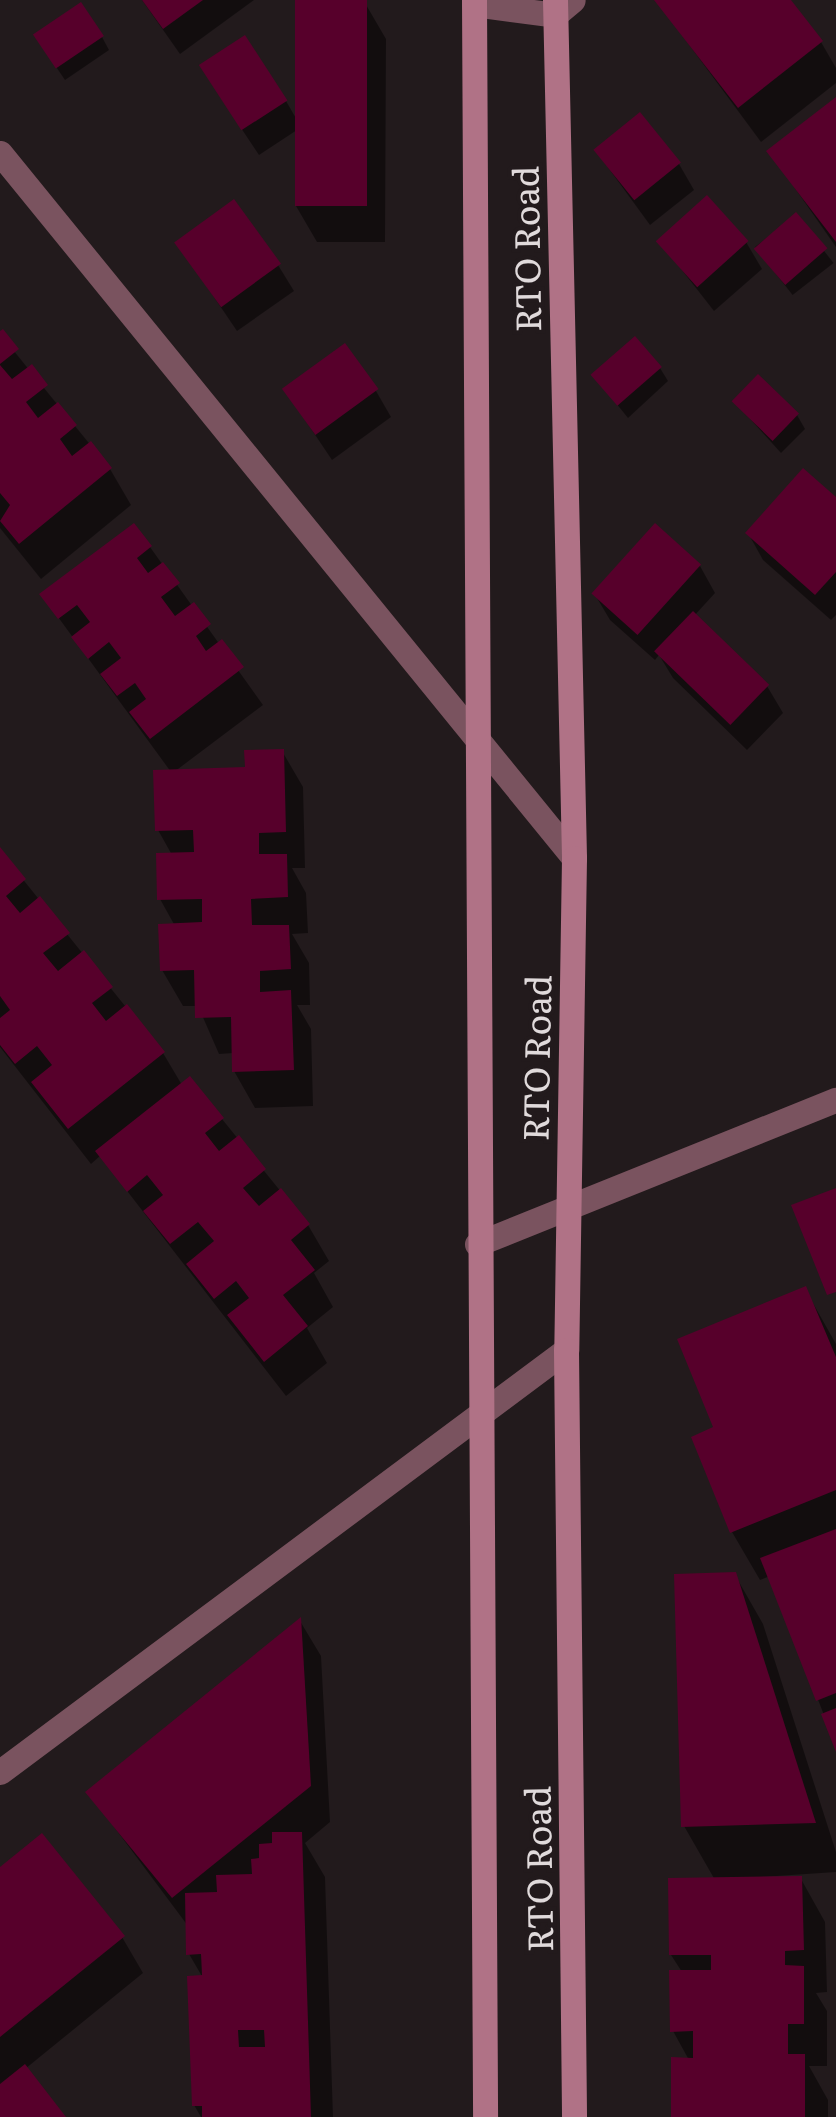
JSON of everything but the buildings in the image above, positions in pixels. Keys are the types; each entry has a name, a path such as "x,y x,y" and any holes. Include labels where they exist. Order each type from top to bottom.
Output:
{"street":[{"path":"474,2 561,5"},
{"name":"RTO Road","path":"474,2 481,744 476,1414 485,2117"},
{"name":"RTO Road","path":"561,5 574,858 566,1210 574,2117"},
{"path":"0,153 574,858"},
{"path":"477,1244 836,1100"},
{"path":"0,1772 566,1350"}]}
